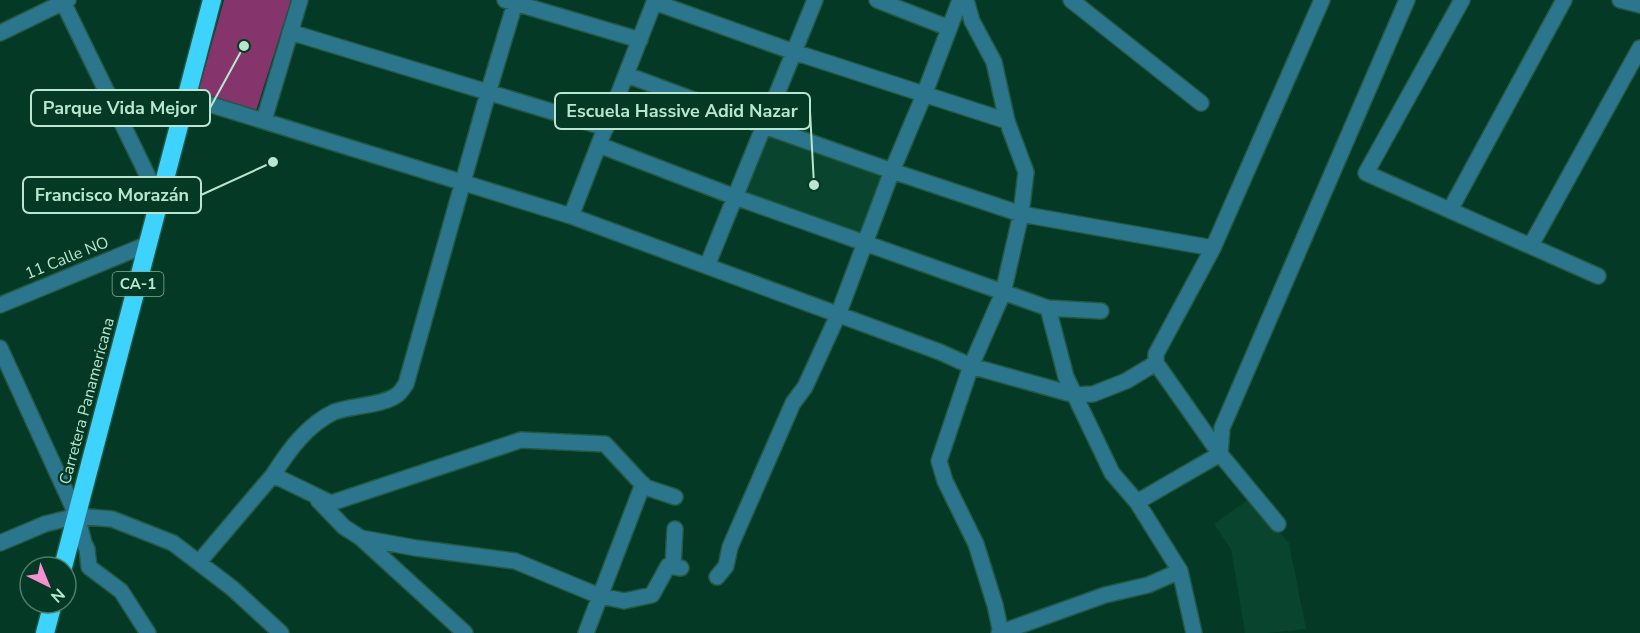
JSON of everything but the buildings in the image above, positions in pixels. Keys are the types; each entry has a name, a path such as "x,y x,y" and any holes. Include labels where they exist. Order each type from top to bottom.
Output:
{"highway":[{"name":"Carretera Panamericana","path":"66,555 212,0"},
{"path":"45,633 50,615"}],"street":[{"path":"264,120 300,0"},
{"path":"707,266 815,0"},
{"path":"877,0 949,28"},
{"path":"717,577 726,566 730,547 793,404 805,387 838,315 960,0"},
{"path":"966,0 972,21 994,62 1007,121 1026,172 1021,214 1003,292 971,366 939,462 945,481 975,544 995,605 1001,633 1105,595 1148,585 1179,572"},
{"path":"1071,0 1201,103"},
{"path":"1278,524 1220,454 1156,363 1156,354 1213,248 1322,0"},
{"path":"1220,454 1222,428 1407,0"},
{"path":"1462,0 1366,173 1598,276"},
{"path":"1450,210 1564,0"},
{"path":"1620,0 1640,5"},
{"path":"0,33 65,1 159,199"},
{"path":"199,562 312,425 336,412 389,399 398,394 406,384 512,1 640,40"},
{"path":"572,216 655,1 794,52 1007,121"},
{"path":"290,32 606,128"},
{"path":"1531,245 1640,48"},
{"path":"627,75 764,126 1021,214 1213,248"},
{"path":"186,97 572,216 940,352 971,366 1075,395 1094,394 1126,381 1156,363"},
{"path":"599,145 735,197 1048,308 1101,311"},
{"name":"11 Calle NO","path":"0,305 148,244"},
{"path":"1048,308 1066,377 1112,473 1137,501 1179,572 1194,633"},
{"path":"0,348 77,516 87,549 89,567 121,591 148,633"},
{"path":"273,475 332,503 521,440 605,444 645,486 675,497"},
{"path":"1137,501 1220,454"},
{"path":"586,633 643,484"},
{"path":"313,494 345,527 361,538 465,633"},
{"path":"0,543 45,524 77,516 112,519 174,543 232,588 281,633"},
{"path":"361,538 515,561 600,596 624,601 652,595 668,566 677,567 675,529"}],"shaded area":[{"path":"224,0 291,0 256,111 198,93"},
{"path":"767,136 883,176 860,236 743,194"},
{"path":"1249,499 1289,543 1306,629 1245,633 1231,549 1214,524"}],"place":[{"name":"Parque Vida Mejor","path":"244,46"},
{"name":"Francisco Morazán","path":"273,162"},
{"name":"Escuela Hassive Adid Nazar","path":"814,185"}]}
